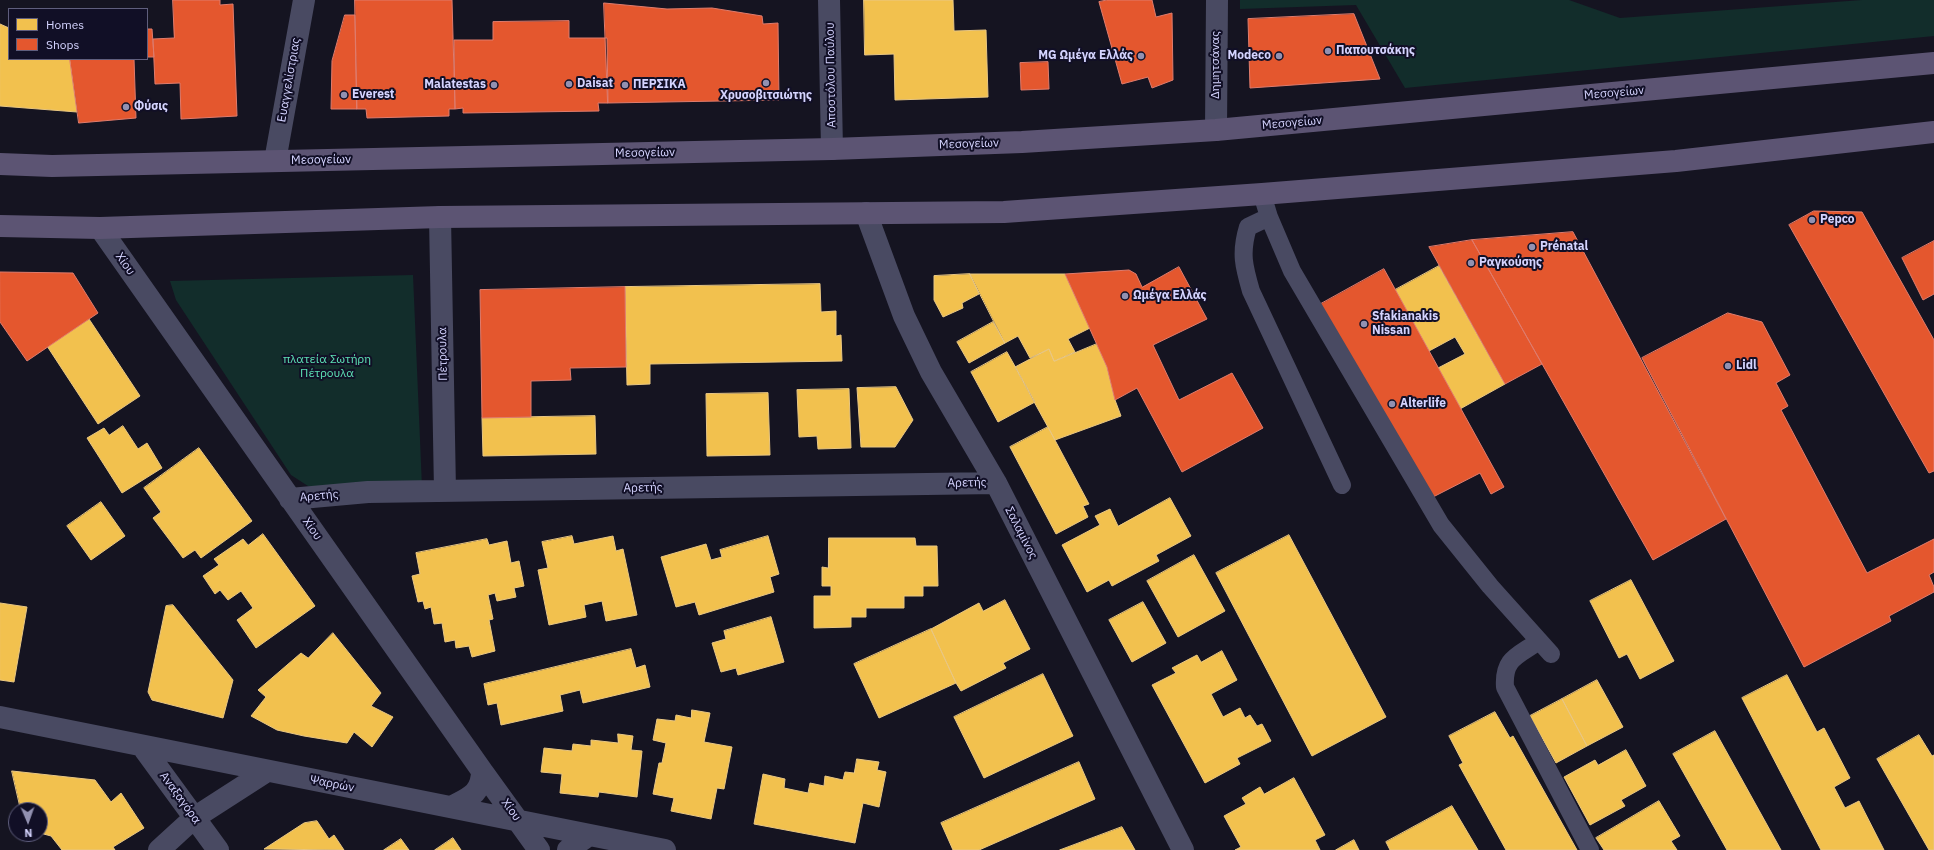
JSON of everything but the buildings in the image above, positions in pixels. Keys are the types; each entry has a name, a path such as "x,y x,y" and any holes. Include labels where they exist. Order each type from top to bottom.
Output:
{"main road":[{"name":"Μεσογείων","path":"0,164 52,166 832,149 1015,142 1216,130 1934,63"},
{"path":"0,226 100,228 440,217 1004,212 1262,194 1676,161 1934,132"}],"street":[{"name":"Ευαγγελίστριας","path":"275,161 304,0"},
{"name":"Αποστόλου Παύλου","path":"829,0 832,149"},
{"name":"Δημητσάνας","path":"1216,130 1217,0"},
{"name":"Σαλαμίνος","path":"866,213 911,330 931,372 996,482 1183,850"},
{"name":"Πέτρουλα","path":"440,217 445,491"},
{"name":"Χίου","path":"100,228 539,850"},
{"name":"Αρετής","path":"290,499 368,492 996,482"},
{"name":"Ψαρρών","path":"0,717 665,850"},
{"name":"Αναξαγόρα","path":"142,746 218,850"},
{"path":"159,850 194,818 266,771"},
{"path":"451,807 467,798 479,788 482,782 482,771"},
{"path":"568,850 589,835"}],"lane":[{"path":"1262,194 1269,217 1292,271 1441,524 1490,586 1545,648 1508,663 1504,674 1504,687 1590,850"},
{"path":"1269,217 1248,227 1243,243 1243,263 1251,291 1342,485"}],"green space":[{"path":"1240,0 1569,0 1620,18 1862,0 1934,0 1934,36 1405,88 1356,5 1240,9"},
{"name":"πλατεία Σωτήρη Πέτρουλα","path":"413,275 422,487 308,486 291,475 176,300 170,281"}],"place":[{"name":"Παπουτσάκης","path":"1328,51"},
{"name":"MG Ωμέγα Ελλάς","path":"1141,56"},
{"name":"Modeco","path":"1279,56"},
{"name":"Χρυσοβιτσιώτης","path":"766,83"},
{"name":"Daisat","path":"569,84"},
{"name":"Malatestas","path":"494,85"},
{"name":"ΠΕΡΣΙΚΑ","path":"625,85"},
{"name":"Everest","path":"344,95"},
{"name":"Φύσις","path":"126,107"},
{"name":"Pepco","path":"1812,220"},
{"name":"Prénatal","path":"1532,247"},
{"name":"Ραγκούσης","path":"1471,263"},
{"name":"Ωμέγα Ελλάς","path":"1125,296"},
{"name":"Sfakianakis Nissan","path":"1364,324"},
{"name":"Lidl","path":"1728,366"},
{"name":"Alterlife","path":"1392,404"}]}
